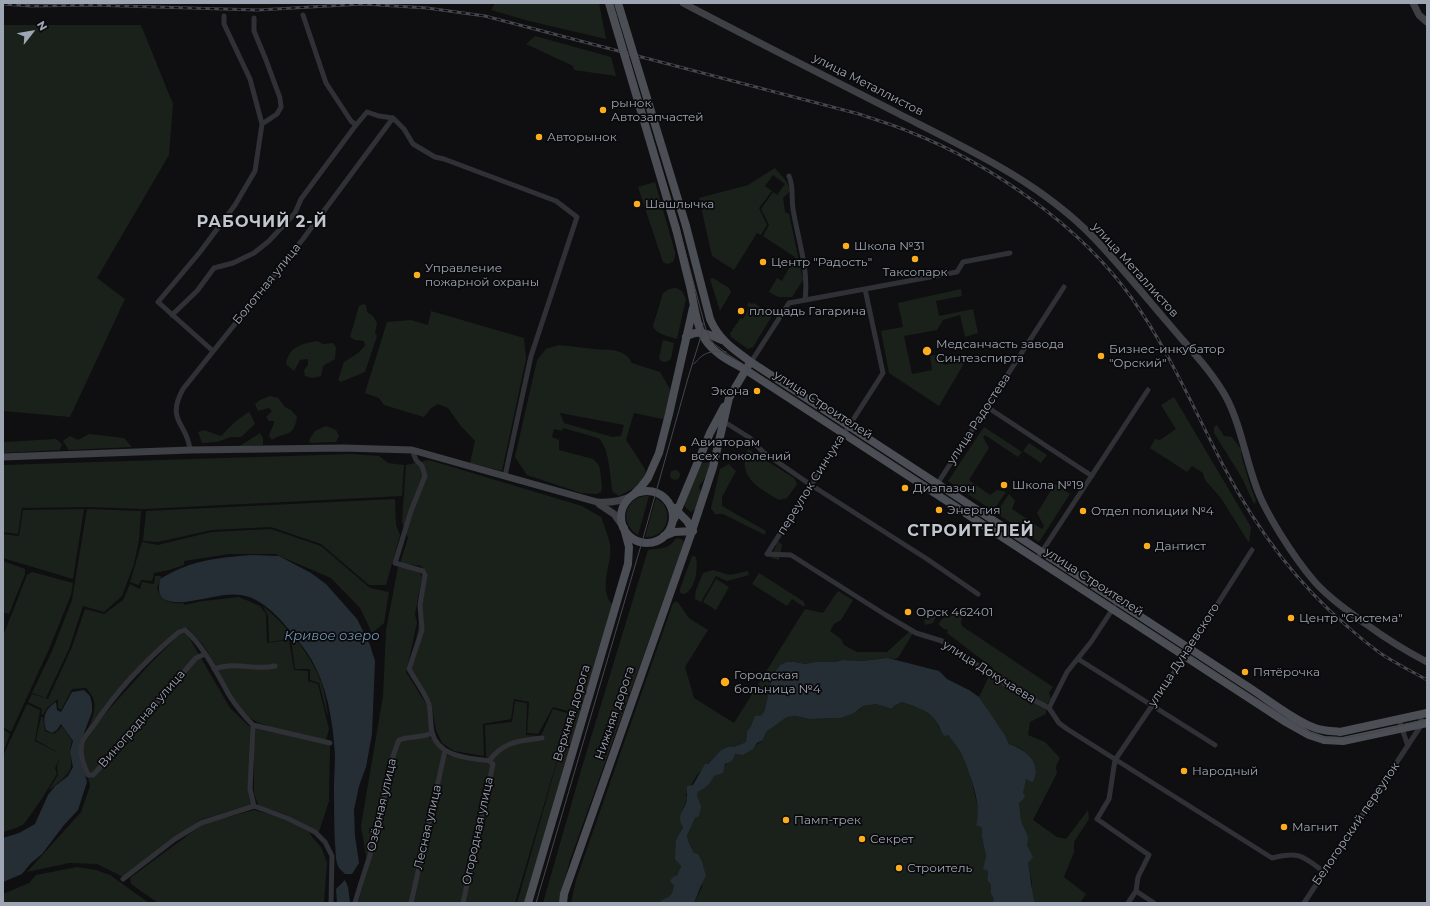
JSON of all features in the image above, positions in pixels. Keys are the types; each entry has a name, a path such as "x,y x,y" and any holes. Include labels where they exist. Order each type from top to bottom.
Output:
{"main road":[{"name":"улица Строителей","path":"609,3 676,229 693,307 706,341 717,352 1022,544 1287,717 1309,735 1329,740 1343,741 1424,723"},
{"path":"618,3 686,226 710,318 714,329 723,340"},
{"name":"улица Металлистов","path":"683,3 985,158 1036,189 1078,223 1117,262 1196,355 1221,388 1228,400 1237,423 1248,464 1261,499 1286,542 1315,582 1332,599 1350,613 1402,648 1427,662"},
{"path":"1413,3 1419,15 1427,22"},
{"path":"624,528 622,510 626,502 645,483 659,453 693,307"},
{"path":"686,337 694,333 702,333 723,340"},
{"name":"улица Строителей","path":"723,340 751,362 849,426 935,488"},
{"path":"664,536 671,525 710,432 751,362"},
{"name":"Нижняя дорога","path":"563,903 564,894 693,530 713,467 729,398"},
{"path":"3,457 190,450 343,448 412,450 597,502 611,503 624,500 641,492 651,491 663,496 687,521 693,530 674,532 652,542 643,542 632,537 614,514 597,502"},
{"path":"669,503 673,515 671,525"},
{"name":"Верхняя дорога","path":"528,903 628,564 629,547 624,528"},
{"name":"улица Строителей","path":"1287,717 1314,728 1340,732 1423,714"}],"street":[{"path":"303,15 326,83 351,121 356,125"},
{"path":"213,351 158,302 200,252 235,205 250,182 255,171 262,124 250,79 224,24 224,16"},
{"path":"254,18 254,31 280,98 281,107 277,114 262,124"},
{"path":"172,315 197,291 214,268 233,263 254,253 269,241 295,214 301,199 367,112 393,118 404,129 413,144 435,157 556,201 577,217 531,356 505,476"},
{"name":"Болотная улица","path":"190,450 189,441 175,414 179,395 303,239 393,118"},
{"path":"789,176 793,184 793,207 806,275 807,286 805,300"},
{"path":"751,362 789,304 957,272 963,262 1010,253"},
{"name":"улица Радостева","path":"935,488 1064,287"},
{"name":"переулок Синчука","path":"767,554 882,372 865,289"},
{"path":"1039,556 1148,390"},
{"path":"805,408 810,400"},
{"path":"987,407 1092,476"},
{"path":"723,421 750,438 763,452 811,485 927,559 978,594"},
{"path":"412,450 416,460 422,466 425,476 410,511 395,563 423,571 425,575 420,605 422,630 409,668 429,703 432,733 437,742 445,751 453,754 489,760 496,751 512,742 542,738"},
{"name":"улица Дунаевского","path":"1115,760 1152,706 1252,550"},
{"name":"улица Докучаева","path":"767,554 791,555 916,633 942,641 1014,690 1049,708 1059,723 1115,760 1180,799 1272,858 1294,854 1301,856 1324,872"},
{"path":"1049,708 1067,672 1091,642 1115,605"},
{"name":"Виноградная улица","path":"185,630 190,634 205,654 196,658 93,774 88,775 83,763 81,751 83,742 106,706 141,668 179,632 185,630"},
{"path":"205,654 230,697 253,725 330,743"},
{"path":"1078,659 1215,745"},
{"path":"214,668 233,665 265,669 275,666"},
{"path":"1423,714 1424,723"},
{"path":"1393,730 1399,720"},
{"path":"1387,723 1393,730"},
{"path":"1387,723 1408,746"},
{"name":"Белогорский переулок","path":"1304,903 1424,723"},
{"path":"253,725 250,789 254,806"},
{"name":"Озёрная улица","path":"355,903 378,829 390,770 395,749 399,740 406,737 427,735 432,733"},
{"name":"Лесная улица","path":"411,903 445,751"},
{"name":"Огородная улица","path":"463,903 493,764 489,760"},
{"path":"1115,760 1109,799 1097,819 1149,855 1138,877 1136,891 1128,903"},
{"path":"123,879 176,839 201,823 254,806 288,818 315,832 325,842 332,856 331,903"},
{"path":"1136,891 1154,903"}],"shaded area":[{"path":"495,3 599,3 606,39 529,21 491,10"},
{"path":"3,25 141,25 173,104 169,155 97,278 125,299 70,417 3,411"},
{"path":"535,36 611,57 616,76 574,70 573,66 526,44"},
{"path":"775,168 787,182 790,191 783,198 785,212 789,214 803,280 792,297 778,297 769,292 777,278 782,281 795,257 763,236 769,225 761,209 773,192 777,195 785,184 773,175 765,186 772,191 759,208 767,225 761,235 757,233 734,270 712,256 699,198 748,185"},
{"path":"655,182 675,252 673,262 667,264 663,262 638,187"},
{"path":"713,278 729,288 731,292 720,311 710,279"},
{"path":"676,288 682,291 686,299 677,339 660,333 653,326 663,293 669,289"},
{"path":"961,289 962,296 936,301 939,316 973,309 978,333 965,337 960,315 943,320 937,330 904,336 912,374 932,370 930,356 939,354 944,365 966,360 939,406 889,373 881,331 903,327 898,303"},
{"path":"749,302 752,304 754,303 772,316 753,347 748,349 731,337 730,332 732,332 740,318 743,319 749,307 747,306"},
{"path":"363,304 366,305 367,312 373,316 377,323 375,333 377,336 365,372 341,382 338,380 344,362 358,353 365,346 364,341 355,340 350,337 359,306"},
{"path":"431,311 524,338 526,359 502,471 470,463 475,441 460,425 448,408 438,404 431,408 424,417 384,405 379,398 365,393 387,322 411,320 428,325"},
{"path":"663,340 674,343 671,359 666,362 661,361 659,358"},
{"path":"317,341 323,344 333,343 336,347 335,359 323,366 321,376 312,378 305,376 304,370 308,365 308,359 300,360 294,371 286,364 290,353 297,347 306,343"},
{"path":"559,345 621,352 629,358 632,363 660,372 671,391 665,418 662,419 634,413 626,440 645,469 646,476 638,486 619,496 613,492 607,454 602,442 598,438 563,428 562,431 554,429 552,437 559,440 559,450 593,459 598,464 600,469 601,492 597,494 581,493 527,475 515,457 537,360 546,349","holes":["560,413 624,425 621,436 612,437 564,423"]},
{"path":"270,396 278,398 285,407 291,410 297,417 294,428 289,433 272,440 269,436 274,421 269,421 266,417 272,411 269,408 258,411 255,404"},
{"path":"1174,397 1251,527 1249,543 1221,498 1205,480 1203,473 1192,466 1187,472 1150,448 1155,439 1160,440 1176,429 1161,405"},
{"path":"249,412 255,424 241,437 231,437 217,442 202,443 198,432 204,430 221,436 237,420"},
{"path":"1217,425 1224,436 1232,437 1241,449 1242,458 1256,501 1254,504 1242,478 1214,433 1214,427"},
{"path":"326,426 336,430 339,436 336,442 310,443 309,440 315,431"},
{"path":"984,427 1022,452 1018,457 985,435 983,437 989,448 969,480 990,495 997,490 1006,492 993,511 948,481"},
{"path":"260,433 263,438 263,445 240,446"},
{"path":"89,434 124,438 132,447 69,450 63,441 70,436 78,440"},
{"path":"56,439 62,444 60,450 3,453 3,442"},
{"path":"1029,443 1047,455 1041,463 1023,451"},
{"path":"748,449 794,478 797,484 787,498 779,500 764,491 757,486 747,474 745,459"},
{"path":"351,454 379,456 388,463 404,465 402,496 145,509 87,507 22,508 18,534 3,532 3,465"},
{"path":"429,460 582,506 601,517 610,544 606,592 608,599 613,605 524,903 517,903 568,723 515,903 358,903 368,867 361,826 383,696 386,630 398,567 417,568 422,577 415,614 417,623 406,672 428,707 430,737 446,755 489,764 486,755 485,725 512,722 515,701 527,703 526,735 541,736 553,709 571,714 572,712 553,707 538,734 527,733 529,702 514,699 511,719 483,724 484,756 454,751 442,743 436,730 431,701 410,675 427,577 426,571 421,566 400,563 408,538 402,522 406,465"},
{"path":"710,462 711,466 709,472 699,487 701,492 698,504 691,512 685,507 684,502 702,463"},
{"path":"729,464 736,471 722,497 722,506 766,531 765,535 723,514 715,514 711,508 720,469"},
{"path":"673,470 677,470 679,471 679,479 673,480 670,477 670,473"},
{"path":"1055,484 1070,494 1039,542 996,513 1009,494 1015,501 1012,509 1042,529 1044,526 1037,513"},
{"path":"649,496 638,535 628,524 626,517 627,511 634,500"},
{"path":"656,498 666,509 667,522 659,533 653,536 645,537"},
{"path":"395,499 396,525 400,535 386,585 369,585 321,544 271,527 212,530 158,542 143,541 146,511"},
{"path":"84,509 73,579 3,558 3,534 19,536 23,510"},
{"path":"87,509 141,511 139,540 134,564 122,596 104,612 83,606 69,649 46,698 32,693 53,649 72,600"},
{"path":"271,529 321,546 370,588 389,592 384,623 372,633 360,608 331,578 275,554 229,554 184,561 184,565 154,573 152,581 141,580 139,585 130,582 142,542 158,545 211,532"},
{"path":"676,538 682,539 684,543 570,860 559,903 543,903 582,767 648,550 667,547"},
{"path":"778,541 782,545 779,560 771,558"},
{"path":"692,556 696,557 697,562 694,583 685,594 680,593 680,589"},
{"path":"3,561 25,569 25,574 9,614 3,612"},
{"path":"713,570 730,575 748,571 749,575 727,581 716,576 701,602 695,599 696,590 703,573"},
{"path":"32,572 73,583 71,595 49,649 11,732 3,727 3,636 27,575"},
{"path":"759,573 803,601 805,604 804,607 792,599 787,606 752,584"},
{"path":"155,576 161,576 157,589 159,593 164,599 171,602 184,603 184,605 203,601 239,597 260,606 266,614 267,643 289,640 294,670 308,671 308,681 318,684 329,729 326,740 276,728 257,722 250,718 236,704 206,649 188,628 180,629 143,662 105,705 84,738 91,723 94,711 94,701 86,688 72,689 61,710 58,708 58,699 47,708 43,715 41,714 42,709 28,702 32,694 48,699 72,647 85,609 104,614 123,600 130,584 140,589 142,582 154,584"},
{"path":"716,579 729,587 716,610 703,602"},
{"path":"838,591 853,600 841,620 834,624 830,631 841,639 844,645 857,652 887,652 910,631 913,633 898,658 861,661 843,660 805,664 795,662 772,677 765,709 762,715 755,717 747,731 746,742 721,750 697,775 686,794 687,799 681,814 683,827 680,832 681,866 673,894 659,903 571,903 576,880 673,603 677,601 689,618 708,630 685,667 694,698 734,723 805,609 823,613"},
{"path":"263,606 289,631 317,671 324,694 328,715 319,683 310,680 310,669 295,669 291,639 269,642 268,616"},
{"path":"952,610 956,610 961,613 962,626 1053,687 1049,693 1051,699 1047,704 1046,714 1030,722 1028,735 1045,742 1060,758 1056,766 1057,773 1033,820 1057,837 1066,839 1088,810 1089,819 1074,842 1074,852 1064,877 1086,894 1080,903 1035,903 1032,893 1032,883 1028,863 1027,833 1021,821 1019,803 1026,779 1036,769 1023,750 1009,744 979,697 993,668 947,633 948,630 939,625 943,618 950,616"},
{"path":"934,613 936,617 933,623 925,625 924,621 929,614"},
{"path":"181,633 187,634 230,708 250,727 249,793 252,804 200,820 123,877 97,864 69,863 27,872 81,812 90,786 82,748 94,726 148,666"},
{"path":"902,702 920,708 933,717 939,728 948,735 960,751 970,772 978,809 978,819 976,825 982,828 982,837 986,856 984,869 988,871 987,880 991,885 991,894 994,899 992,903 694,903 702,887 702,881 694,853 687,836 695,818 698,792 707,786 713,777 735,754 743,755 763,740 766,732 787,717 796,716 809,719 841,718 859,710 863,706 876,704 892,709 894,706"},
{"path":"27,704 40,710 35,741 62,755 36,740 41,717 43,717 45,731 53,734 62,726 72,741 70,749 71,766 68,773 48,791 58,775 57,767 60,758 55,768 57,774 24,824 3,832 3,756"},
{"path":"254,728 330,745 329,801 319,832 285,814 259,807 254,794"},
{"path":"3,729 10,734 4,750 3,749"},
{"path":"254,810 283,818 309,832 321,847 327,862 324,903 158,903 131,884 130,878 203,824"},
{"path":"77,867 96,870 110,875 149,903 3,903 3,894 29,883 36,875"}],"water":[{"name":"Кривое озеро","path":"252,555 279,556 311,573 326,584 357,619 370,645 375,661 372,734 366,767 359,786 354,810 355,836 359,863 352,874 345,874 339,868 336,859 334,815 335,756 327,698 317,671 303,647 276,615 259,602 250,598 232,594 192,601 173,602 163,598 160,593 160,579 183,568 204,561"},
{"path":"888,658 939,671 947,679 979,697 1003,732 1009,744 1021,749 1033,762 1036,773 1034,780 1032,782 1026,779 1023,793 1025,797 1019,803 1021,820 1028,838 1027,845 1033,857 1028,863 1035,903 992,903 994,899 991,894 991,885 987,880 988,871 983,869 986,856 982,837 982,828 976,825 978,808 974,788 960,751 948,735 944,736 933,717 920,709 902,702 894,706 892,709 876,704 863,706 854,713 841,718 809,719 796,716 787,717 766,732 763,740 757,743 753,749 743,755 735,754 732,761 725,764 723,773 714,776 708,786 698,792 697,796 701,806 699,816 695,818 687,836 694,853 698,854 702,862 706,876 694,903 659,903 669,897 672,893 674,885 670,881 674,876 677,876 681,866 675,859 676,840 683,827 680,815 687,799 687,786 693,785 705,764 708,764 721,750 746,742 747,731 750,728 755,716 762,715 765,709 772,677 780,665 787,662 805,664 815,662 835,662 843,660 861,661"},
{"path":"84,690 90,696 92,712 81,741 81,760 87,782 78,810 64,825 42,854 31,863 22,874 3,882 3,838 19,833 35,824 48,795 55,786 68,776 73,767 70,752 73,741 61,724 57,730 52,733 46,730 44,721 45,714 56,702 57,710 61,712 72,692"},
{"path":"345,880 348,887 350,903 337,903 336,889"}],"tram line":[{"path":"612,3 679,228 706,330 713,343 729,355 1304,729 1324,737 1348,737 1376,732 1427,719"},
{"path":"536,903 642,542 702,333 703,323"},
{"path":"694,364 701,356 705,354 726,352"}],"railway":[{"path":"3,4 31,6 89,5 258,10 363,4 427,8 485,16 859,114 904,129 941,145 1002,179 1031,200 1060,222 1086,245 1110,271 1145,317 1169,359 1236,490 1278,553 1311,592 1356,634 1380,653 1427,680"}],"place":[{"name":"рынок Автозапчастей","path":"603,110"},
{"name":"Авторынок","path":"539,137"},
{"name":"Шашлычка","path":"637,204"},
{"name":"Школа №31","path":"846,246"},
{"name":"Таксопарк","path":"915,259"},
{"name":"Центр \"Радость\"","path":"763,262"},
{"name":"Управление пожарной охраны","path":"417,275"},
{"name":"площадь Гагарина","path":"741,311"},
{"name":"Медсанчасть завода Синтезспирта","path":"927,351"},
{"name":"Бизнес-инкубатор \"Орский\"","path":"1101,356"},
{"name":"Экона","path":"757,391"},
{"name":"Авиаторам всех поколений","path":"683,449"},
{"name":"Школа №19","path":"1004,485"},
{"name":"Диапазон","path":"905,488"},
{"name":"Энергия","path":"939,510"},
{"name":"Отдел полиции №4","path":"1083,511"},
{"name":"Дантист","path":"1147,546"},
{"name":"Орск 462401","path":"908,612"},
{"name":"Центр \"Система\"","path":"1291,618"},
{"name":"Пятёрочка","path":"1245,672"},
{"name":"Городская больница №4","path":"725,682"},
{"name":"Народный","path":"1184,771"},
{"name":"Памп-трек","path":"786,820"},
{"name":"Магнит","path":"1284,827"},
{"name":"Секрет","path":"862,839"},
{"name":"Строитель","path":"899,868"}],"district":[{"name":"РАБОЧИЙ 2‑Й","path":"262,222"},
{"name":"СТРОИТЕЛЕЙ","path":"971,531"}]}
